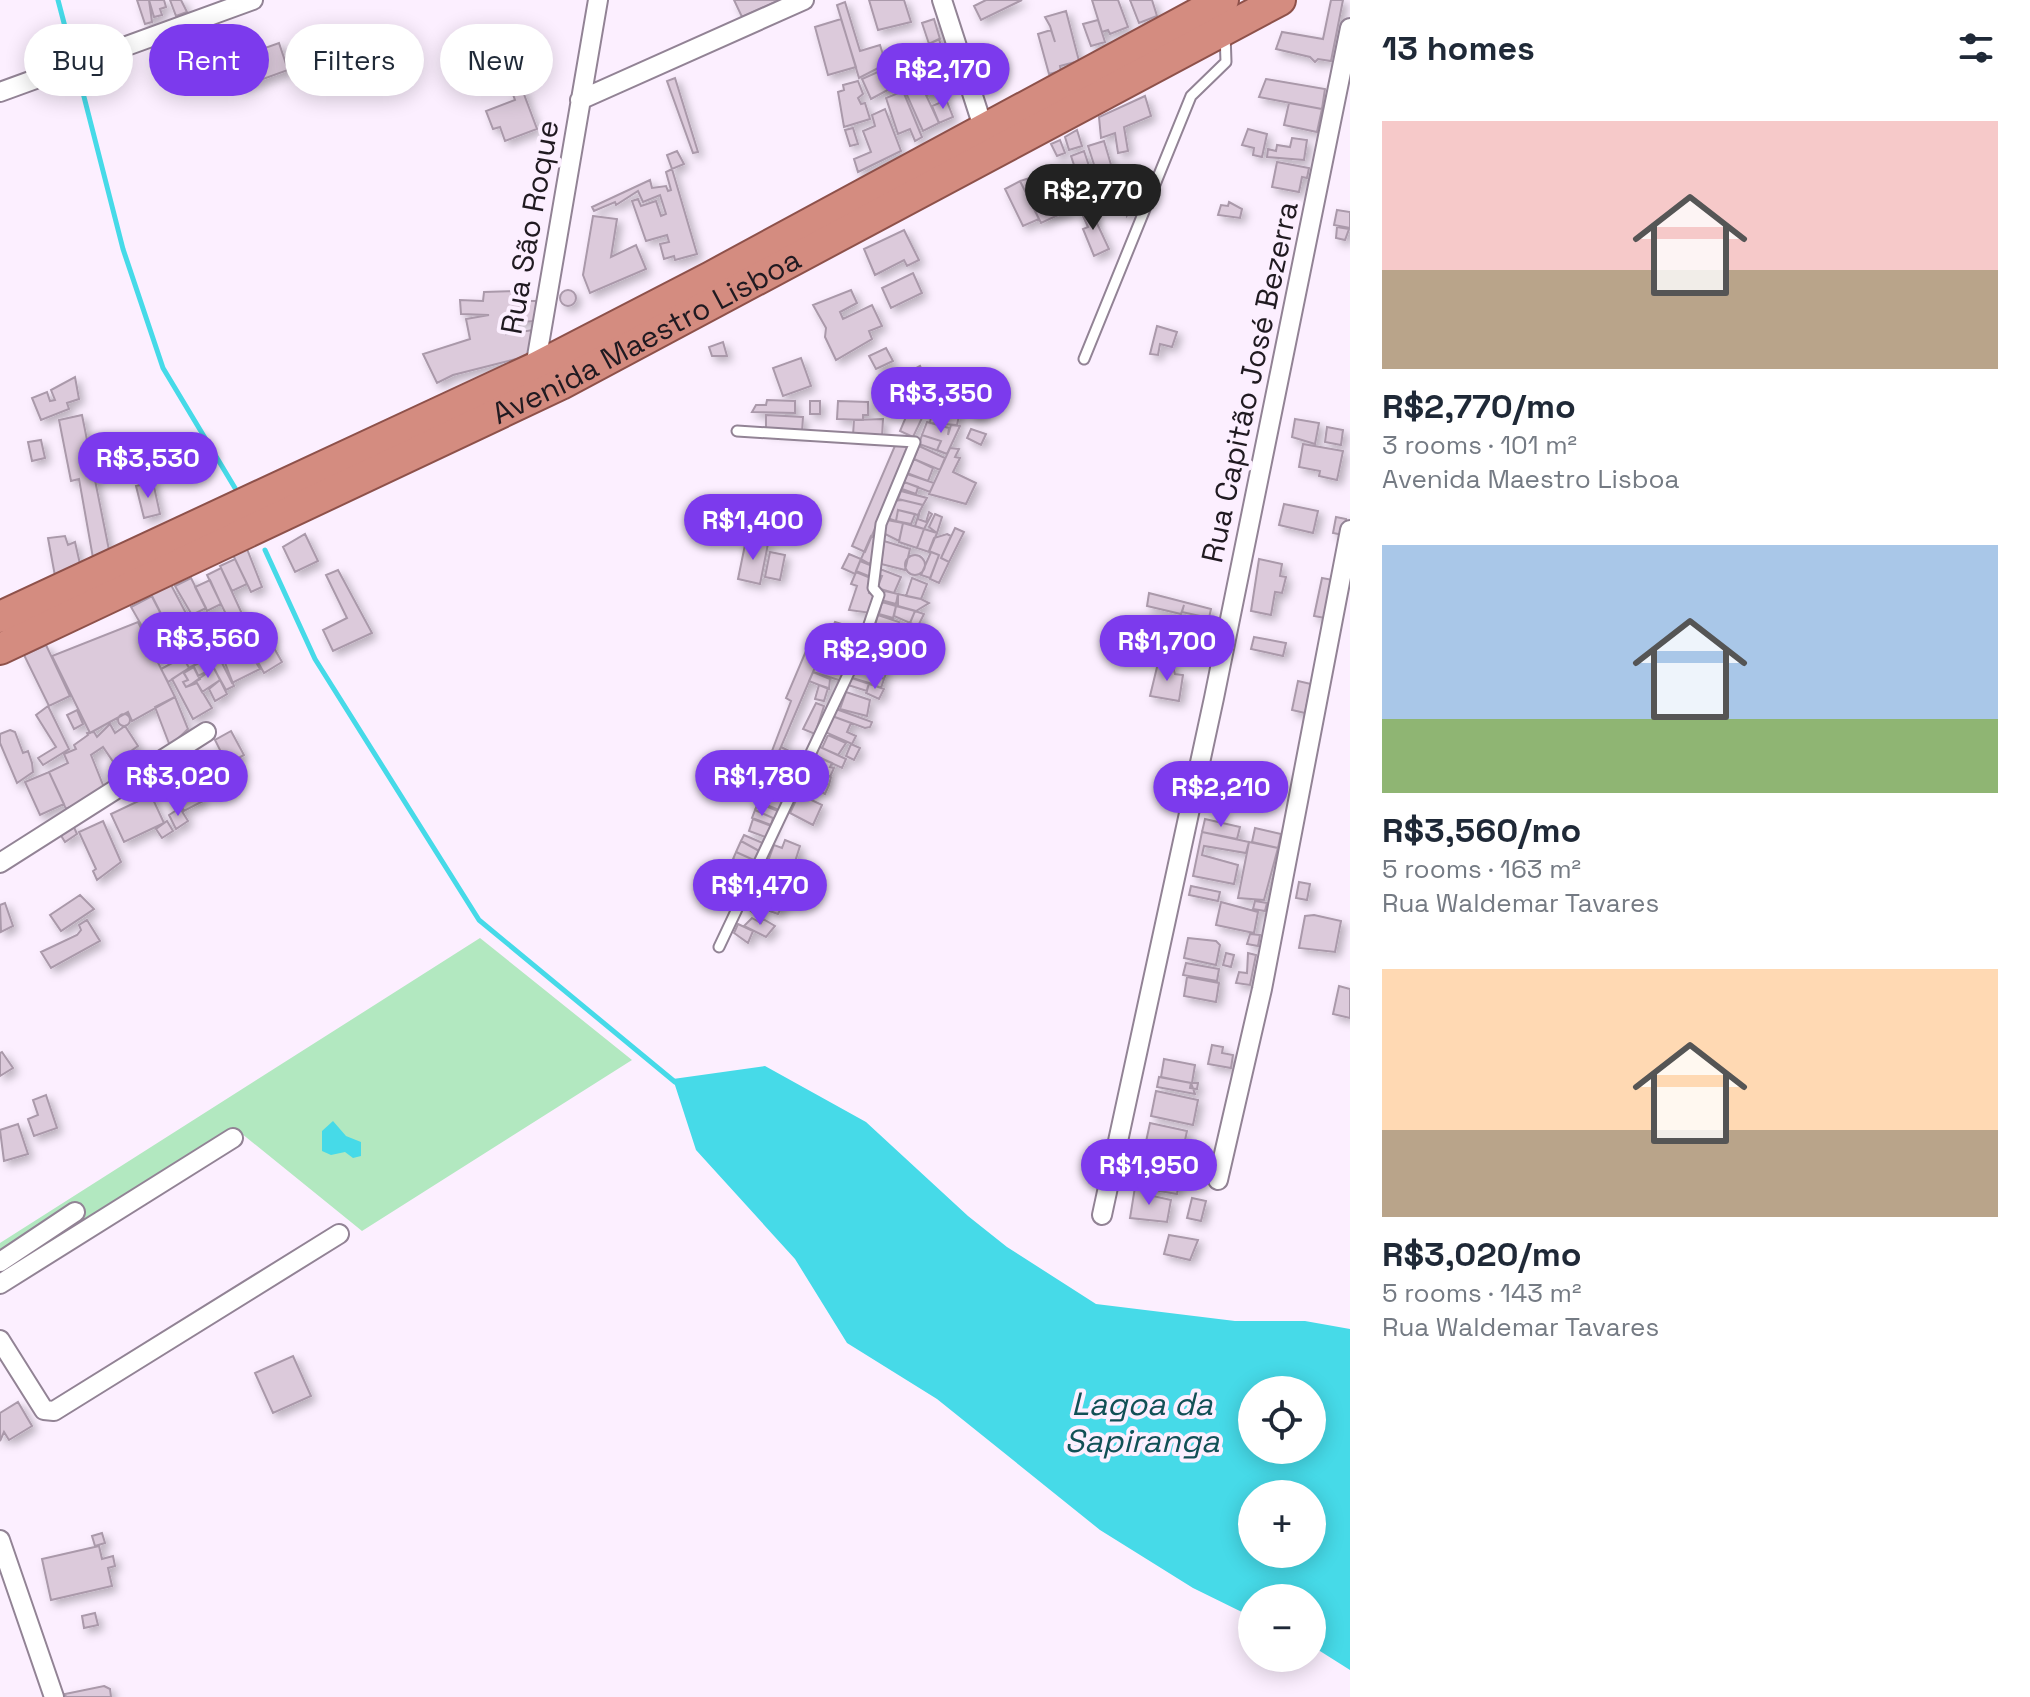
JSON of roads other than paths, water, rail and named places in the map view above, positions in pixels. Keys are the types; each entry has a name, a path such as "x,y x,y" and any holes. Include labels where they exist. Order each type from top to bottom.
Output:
{"highway":[{"name":"Avenida Maestro Lisboa","path":"0,617 535,368 1223,0"},
{"name":"Avenida Maestro Lisboa","path":"0,649 561,384 1280,0"}],"street":[{"path":"0,92 253,0"},
{"name":"Rua São Roque","path":"535,368 598,0"},
{"path":"580,100 804,0"},
{"path":"942,0 984,130"},
{"name":"Rua Capitão José Bezerra","path":"1102,1215 1214,698 1350,28"},
{"path":"1218,1180 1262,989 1350,530"},
{"path":"0,863 206,732"},
{"path":"0,1284 233,1138"},
{"path":"0,1262 75,1212"},
{"path":"0,1340 44,1410 54,1411 339,1234"},
{"path":"0,1540 54,1697"}],"lane":[{"path":"1084,359 1191,96 1226,62 1225,30"},
{"path":"719,947 853,668 879,595 873,588 881,524 915,443 912,439 737,431"}],"water":[{"name":"Lagoa da Sapiranga","path":"765,1066 866,1122 968,1216 1007,1247 1096,1304 1235,1321 1305,1321 1350,1329 1350,1670 1326,1655 1326,1584 1238,1584 1238,1610 1193,1588 1100,1530 937,1399 847,1343 795,1259 696,1150 673,1079"},
{"path":"333,1121 346,1136 361,1142 361,1156 353,1158 345,1152 331,1155 322,1151 322,1131"}],"waterway":[{"path":"58,0 64,24"},
{"path":"84,96 123,249 163,368 235,488"},
{"path":"265,550 315,659 479,920 675,1082"}]}
